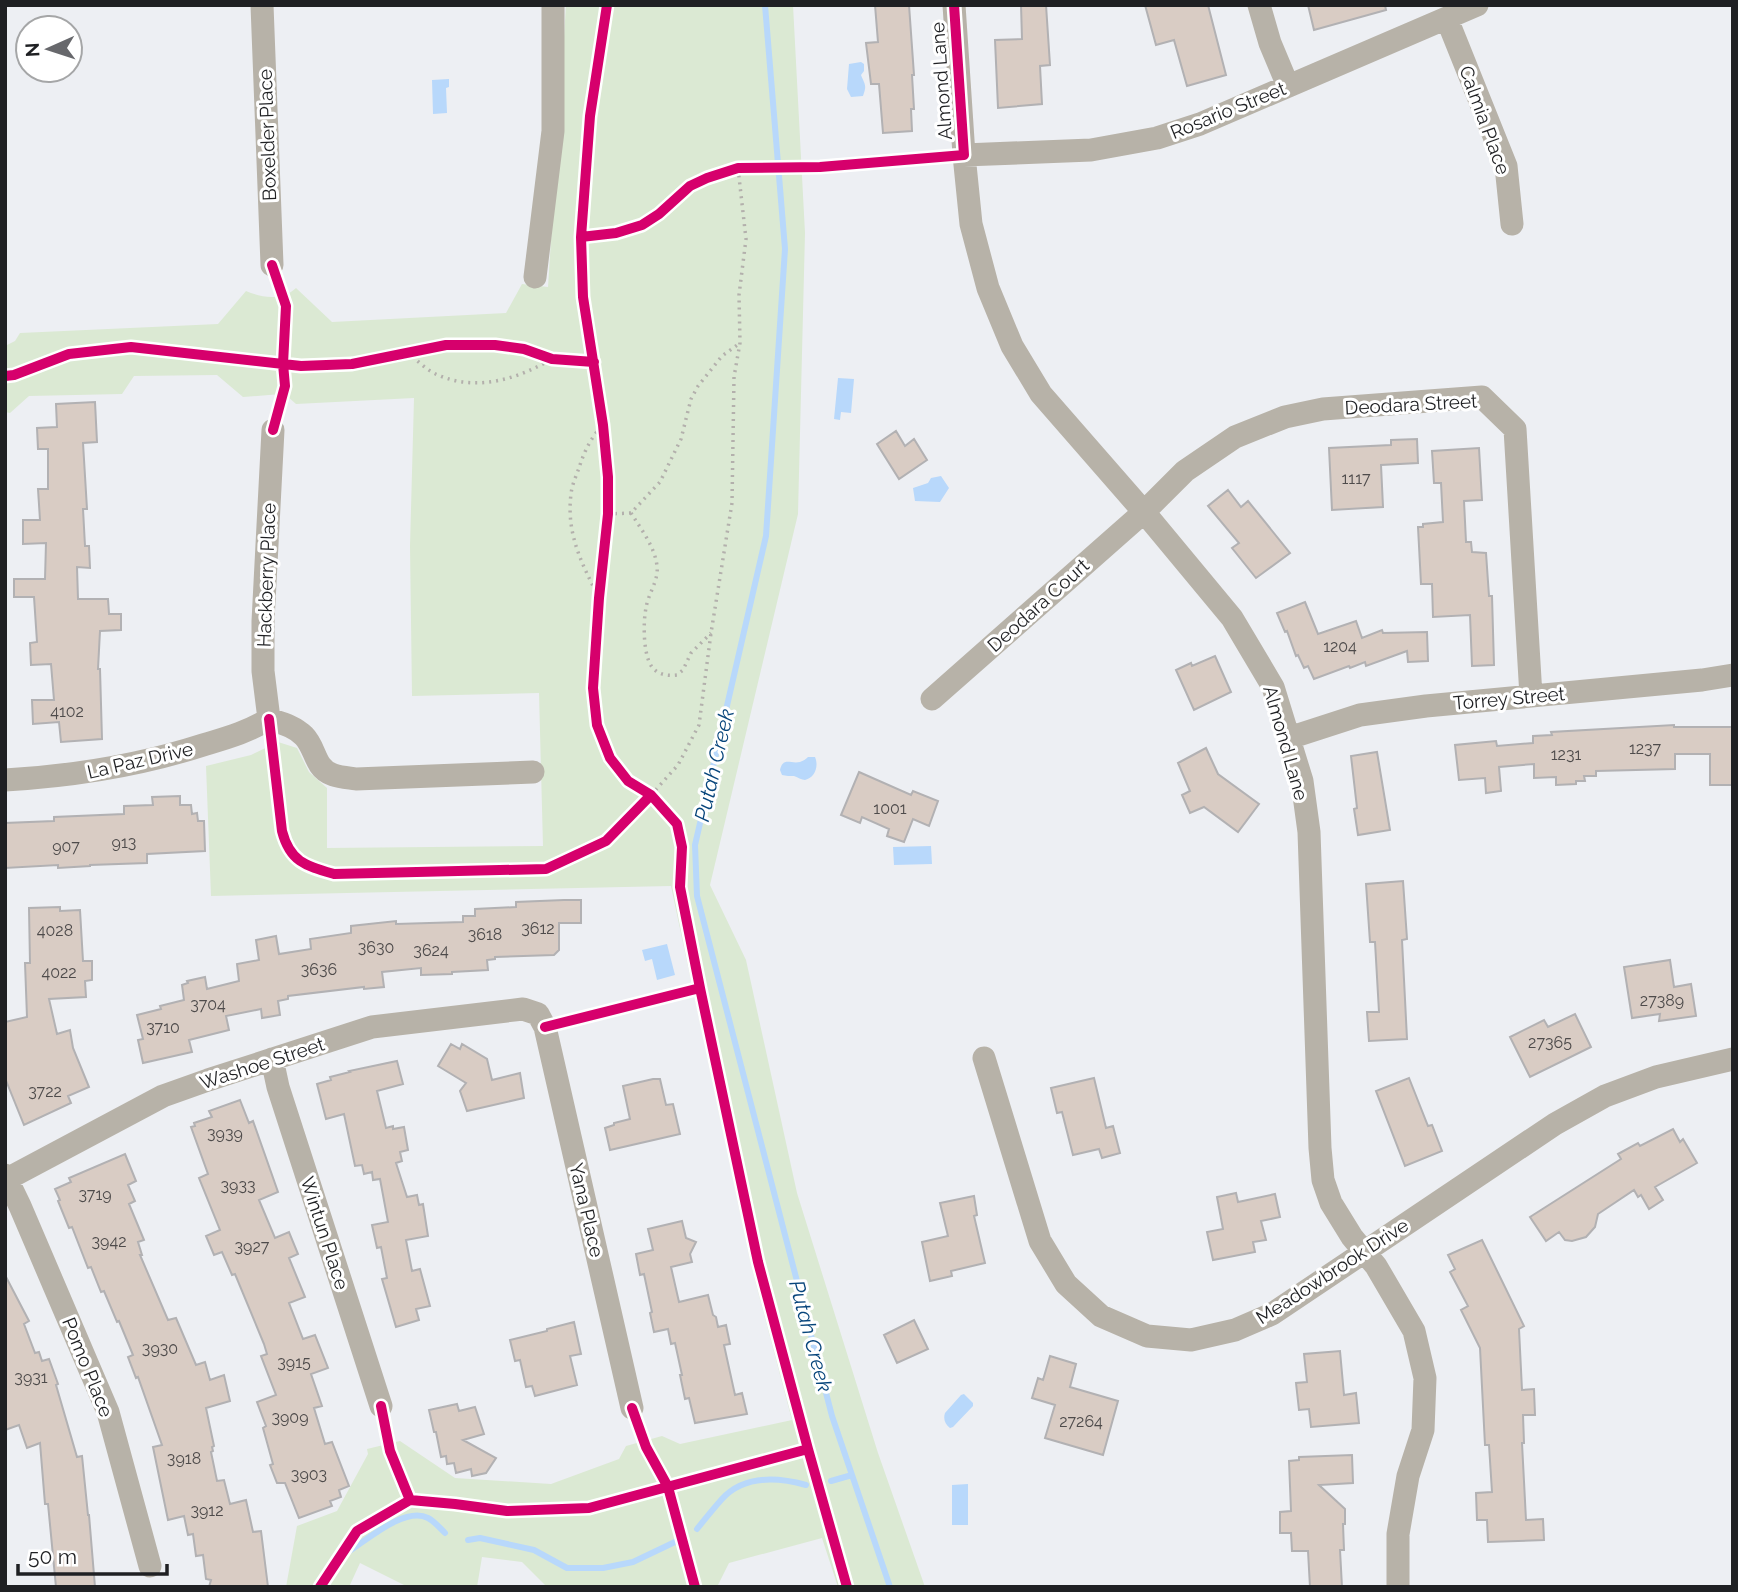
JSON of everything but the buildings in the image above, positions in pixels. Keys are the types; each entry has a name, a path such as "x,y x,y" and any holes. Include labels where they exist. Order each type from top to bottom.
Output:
{"street":[{"name":"Boxelder Place","path":"262,5 272,264"},
{"path":"535,277 553,131 553,5"},
{"name":"Almond Lane","path":"954,5 971,224 988,288 1012,346 1041,394 1232,618 1273,687 1302,781 1309,832 1318,1121 1323,1180 1331,1203 1352,1237 1376,1266 1414,1331 1425,1378 1423,1430 1408,1476 1398,1534 1398,1587"},
{"path":"1259,5 1270,43 1288,86"},
{"name":"Rosario Street","path":"964,155 1091,150 1157,138 1200,124 1477,5"},
{"name":"Calmia Place","path":"1447,19 1506,166 1512,224"},
{"name":"Deodara Street","path":"1144,512 1185,471 1235,437 1285,417 1323,409 1482,397 1515,429 1531,696"},
{"name":"Hackberry Place","path":"269,719 263,671 263,621 273,430"},
{"name":"Deodara Court","path":"932,699 1144,512"},
{"name":"Torrey Street","path":"1289,738 1360,715 1733,675"},
{"path":"269,719 292,727 305,737 315,751 320,765 336,777 355,779 533,772"},
{"name":"La Paz Drive","path":"5,780 58,777 119,768 177,754 252,730 269,719"},
{"name":"Washoe Street","path":"6,1178 163,1096 372,1027 523,1009 538,1014"},
{"name":"Yana Place","path":"538,1014 545,1027 632,1408"},
{"name":"Meadowbrook Drive","path":"984,1058 1040,1241 1066,1284 1101,1316 1147,1336 1191,1340 1235,1330 1272,1314 1555,1124 1605,1096 1656,1077 1733,1059"},
{"name":"Wintun Place","path":"272,1059 278,1087 381,1406"},
{"name":"Pomo Place","path":"6,1178 108,1412 150,1566"}],"path":[{"path":"642,804 678,765 699,725 732,503 734,377 740,344 740,295 746,239 733,169 751,168"},
{"path":"608,514 631,513 660,482 681,439 691,399 698,386 722,356 740,344"},
{"path":"393,355 420,350"},
{"path":"407,352 435,374 464,383 494,383 530,372 552,359"},
{"path":"533,352 552,359 566,360"},
{"path":"601,412 604,438"},
{"path":"599,598 579,560 571,530 571,493 583,455 603,425"},
{"path":"607,526 608,502"},
{"path":"631,513 654,552 658,570 646,607 645,633 648,659 653,668 660,674 677,675 683,670 691,653 711,633"},
{"path":"598,611 602,574"},
{"path":"640,788 660,805"}],"green space":[{"path":"566,5 793,5 805,233 798,514 710,885 746,960 797,1193 878,1453 925,1587 838,1587 822,1538 729,1563 717,1587 547,1587 522,1562 482,1557 477,1587 408,1587 360,1563 349,1587 286,1587 297,1526 337,1511 368,1454 367,1449 400,1441 455,1478 551,1484 619,1459 626,1446 662,1436 680,1444 792,1420 751,1265 671,886 211,896 206,766 251,755 278,742 297,748 309,772 327,788 327,848 543,846 539,693 412,696 410,546 414,398 296,404 281,394 243,397 217,375 134,376 122,394 29,396 10,413 5,412 5,346 15,341 20,333 218,324 246,291 278,297 296,288 332,322 506,313 522,284 548,287"}],"water":[{"path":"849,64 864,64 861,75 865,85 863,96 851,97 847,89"},
{"path":"449,79 449,87 446,88 447,113 433,114 432,80"},
{"path":"838,378 854,379 851,413 841,412 840,420 834,419"},
{"path":"941,476 949,488 940,502 915,501 913,488 928,483 931,478"},
{"path":"808,757 815,757 817,764 811,777 805,780 782,775 780,770 783,764 800,762"},
{"path":"931,846 932,864 894,865 893,847"},
{"path":"667,944 675,975 657,980 652,959 645,961 642,950"},
{"path":"964,1394 973,1406 950,1428 945,1421 945,1413"},
{"path":"968,1484 968,1525 952,1525 952,1485"}],"waterway":[{"name":"Putah Creek","path":"765,5 785,249 766,536 695,845 697,896 832,1416 890,1587"},
{"path":"831,1481 852,1475"},
{"path":"697,1529 722,1499 740,1486 761,1480 784,1480 806,1485"},
{"path":"348,1552 386,1526 408,1517 428,1518 445,1533"},
{"path":"468,1540 480,1538 534,1550 567,1568 603,1568 633,1562 677,1541"}],"cycle path":[{"path":"269,719 285,841 300,861 334,874 546,869 606,841 651,795 628,781 610,758 597,725 593,688 608,514 608,477 603,425 583,297 581,237 590,116 607,5"},
{"path":"581,237 616,233 642,225 659,214 690,186 738,168 820,167 964,155 954,5"},
{"path":"272,265 286,306 283,364 285,386 273,430"},
{"path":"5,376 69,354 131,347 301,366 352,364 446,345 495,345 524,349 552,359 594,362"},
{"path":"545,1027 700,988 680,887 682,847 677,824 651,795"},
{"path":"700,988 758,1262 847,1587"},
{"path":"381,1406 390,1451 410,1500"},
{"path":"632,1408 646,1447 668,1487 695,1587"},
{"path":"320,1587 357,1531 410,1500 507,1511 589,1508 808,1449"}]}
